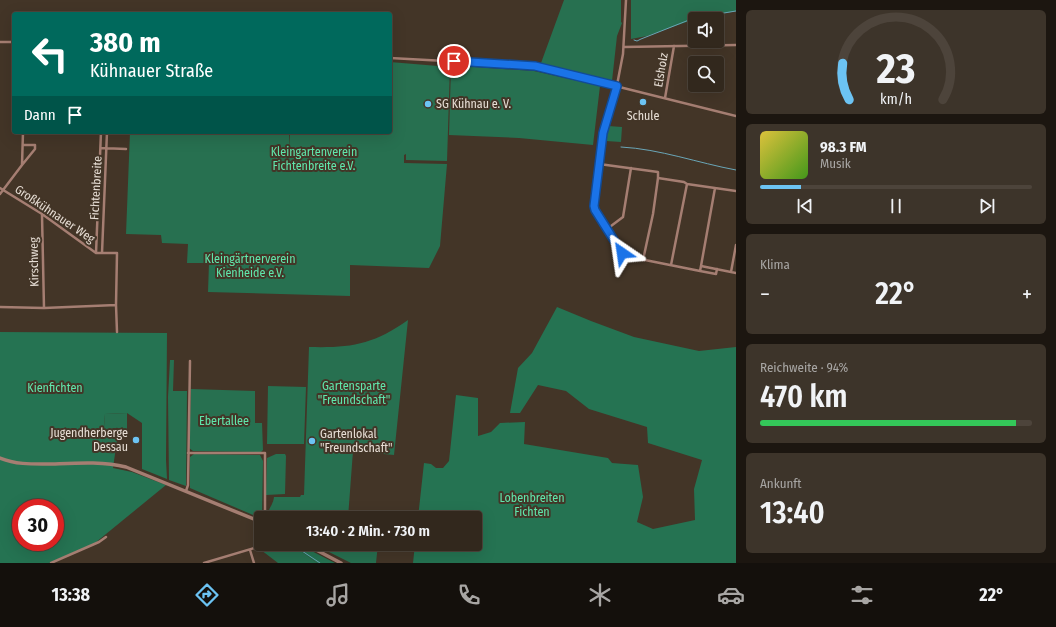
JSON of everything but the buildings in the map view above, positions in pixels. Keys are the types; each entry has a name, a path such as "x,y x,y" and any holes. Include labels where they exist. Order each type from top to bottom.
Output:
{"street":[{"path":"626,0 624,47 617,86 605,125 594,206 595,210 623,255 716,274 717,269"},
{"path":"0,42 12,42"},
{"path":"624,47 736,45"},
{"name":"Elsholz","path":"665,98 674,46"},
{"path":"392,58 535,66 736,116"},
{"path":"22,165 23,134"},
{"name":"Fichtenbreite","path":"96,253 101,134"},
{"name":"Fichtenbreite","path":"102,253 107,134"},
{"path":"0,194 2,189 35,149 35,145 22,144"},
{"name":"Fichtenbreite","path":"101,148 126,149"},
{"path":"599,164 658,172 653,214 644,260"},
{"path":"607,229 623,217 631,168"},
{"path":"658,178 736,191"},
{"path":"672,265 687,184"},
{"path":"700,271 715,188"},
{"name":"Großkühnauer Weg","path":"2,189 42,214 96,253"},
{"name":"Kirschweg","path":"42,214 44,308"},
{"path":"731,272 736,245"},
{"path":"96,253 117,253 117,332"},
{"path":"701,266 736,273"},
{"path":"0,307 44,308 116,305"},
{"path":"186,491 188,485 190,361"},
{"path":"188,453 265,453 265,511"},
{"path":"0,458 19,464 90,464 120,466 136,470 254,519"},
{"path":"51,563 99,542 106,537"},
{"path":"204,563 254,549"},
{"path":"250,550 254,563"},
{"path":"318,551 341,563"}],"green space":[{"path":"564,0 621,0 622,23 617,36 612,81 541,63"},
{"path":"631,0 736,0 736,11 724,13 724,12 688,12 688,21 647,36 631,39"},
{"path":"392,62 450,67 447,161 406,160 406,154 404,155 404,163 447,164 440,246 429,268 350,265 350,296 208,292 209,263 187,263 188,244 162,243 161,235 126,234 130,134 289,134 289,149 290,134 392,134"},
{"path":"459,66 534,71 600,86 593,145 519,138 449,135 451,67"},
{"path":"608,126 622,127 621,142 606,141"},
{"name":"Lobenbreiten Fichten","path":"557,307 634,337 699,351 736,347 736,563 413,563 414,551 482,551 482,511 419,511 424,463 431,464 436,468 443,468 449,461 456,395 478,398 478,436 491,432 500,423 525,422 524,444 608,458 612,463 638,465 643,497 637,522 653,529 695,520 694,489 702,460 648,443 647,427 589,409 566,391 538,385 520,413 510,413 518,368 532,353"},
{"name":"Gartensparte \"Freundschaft\"","path":"408,320 394,455 353,451 349,511 268,511 274,497 300,497 301,495 304,495 309,347 337,347 361,343 384,335"},
{"name":"Kienfichten","path":"0,332 167,333 167,479 142,469 142,423 127,413 105,414 102,452 115,454 113,468 132,472 166,485 95,543 49,563 0,563"},
{"path":"170,360 174,360 173,391 187,391 186,486 169,480 168,397"},
{"name":"Ebertallee","path":"268,386 306,387 304,444 267,444"},
{"name":"Ebertallee","path":"191,389 255,391 255,423 262,423 263,450 261,452 193,451 189,448"},
{"path":"127,413 127,435 118,435 115,454 102,452 105,414"},
{"path":"194,454 260,455 263,461 262,511 254,511 254,515 190,488 190,457"},
{"name":"Ebertallee","path":"276,454 285,454 286,456 285,494 266,495 267,458"},
{"path":"262,551 301,551 317,563 278,563"},
{"path":"301,551 312,551 335,563 317,563"},
{"path":"327,551 377,551 376,563 351,563"}],"waterway":[{"path":"634,40 637,41 694,18 736,11"},
{"path":"621,147 650,150 736,170"},
{"path":"302,551 320,563"}],"place":[{"name":"Schule","path":"643,102"},
{"name":"SG Kühnau e. V.","path":"428,104"},
{"name":"Jugendherberge Dessau","path":"136,440"},
{"name":"Gartenlokal \"Freundschaft\"","path":"312,441"}],"route":[{"path":"454,61 535,66 617,86 603,133 594,206 622,253"}],"park label":[{"name":"Kleingartenverein Fichtenbreite e.V.","path":"314,159"},
{"name":"Kleingärtnerverein Kienheide e.V.","path":"250,266"}]}
